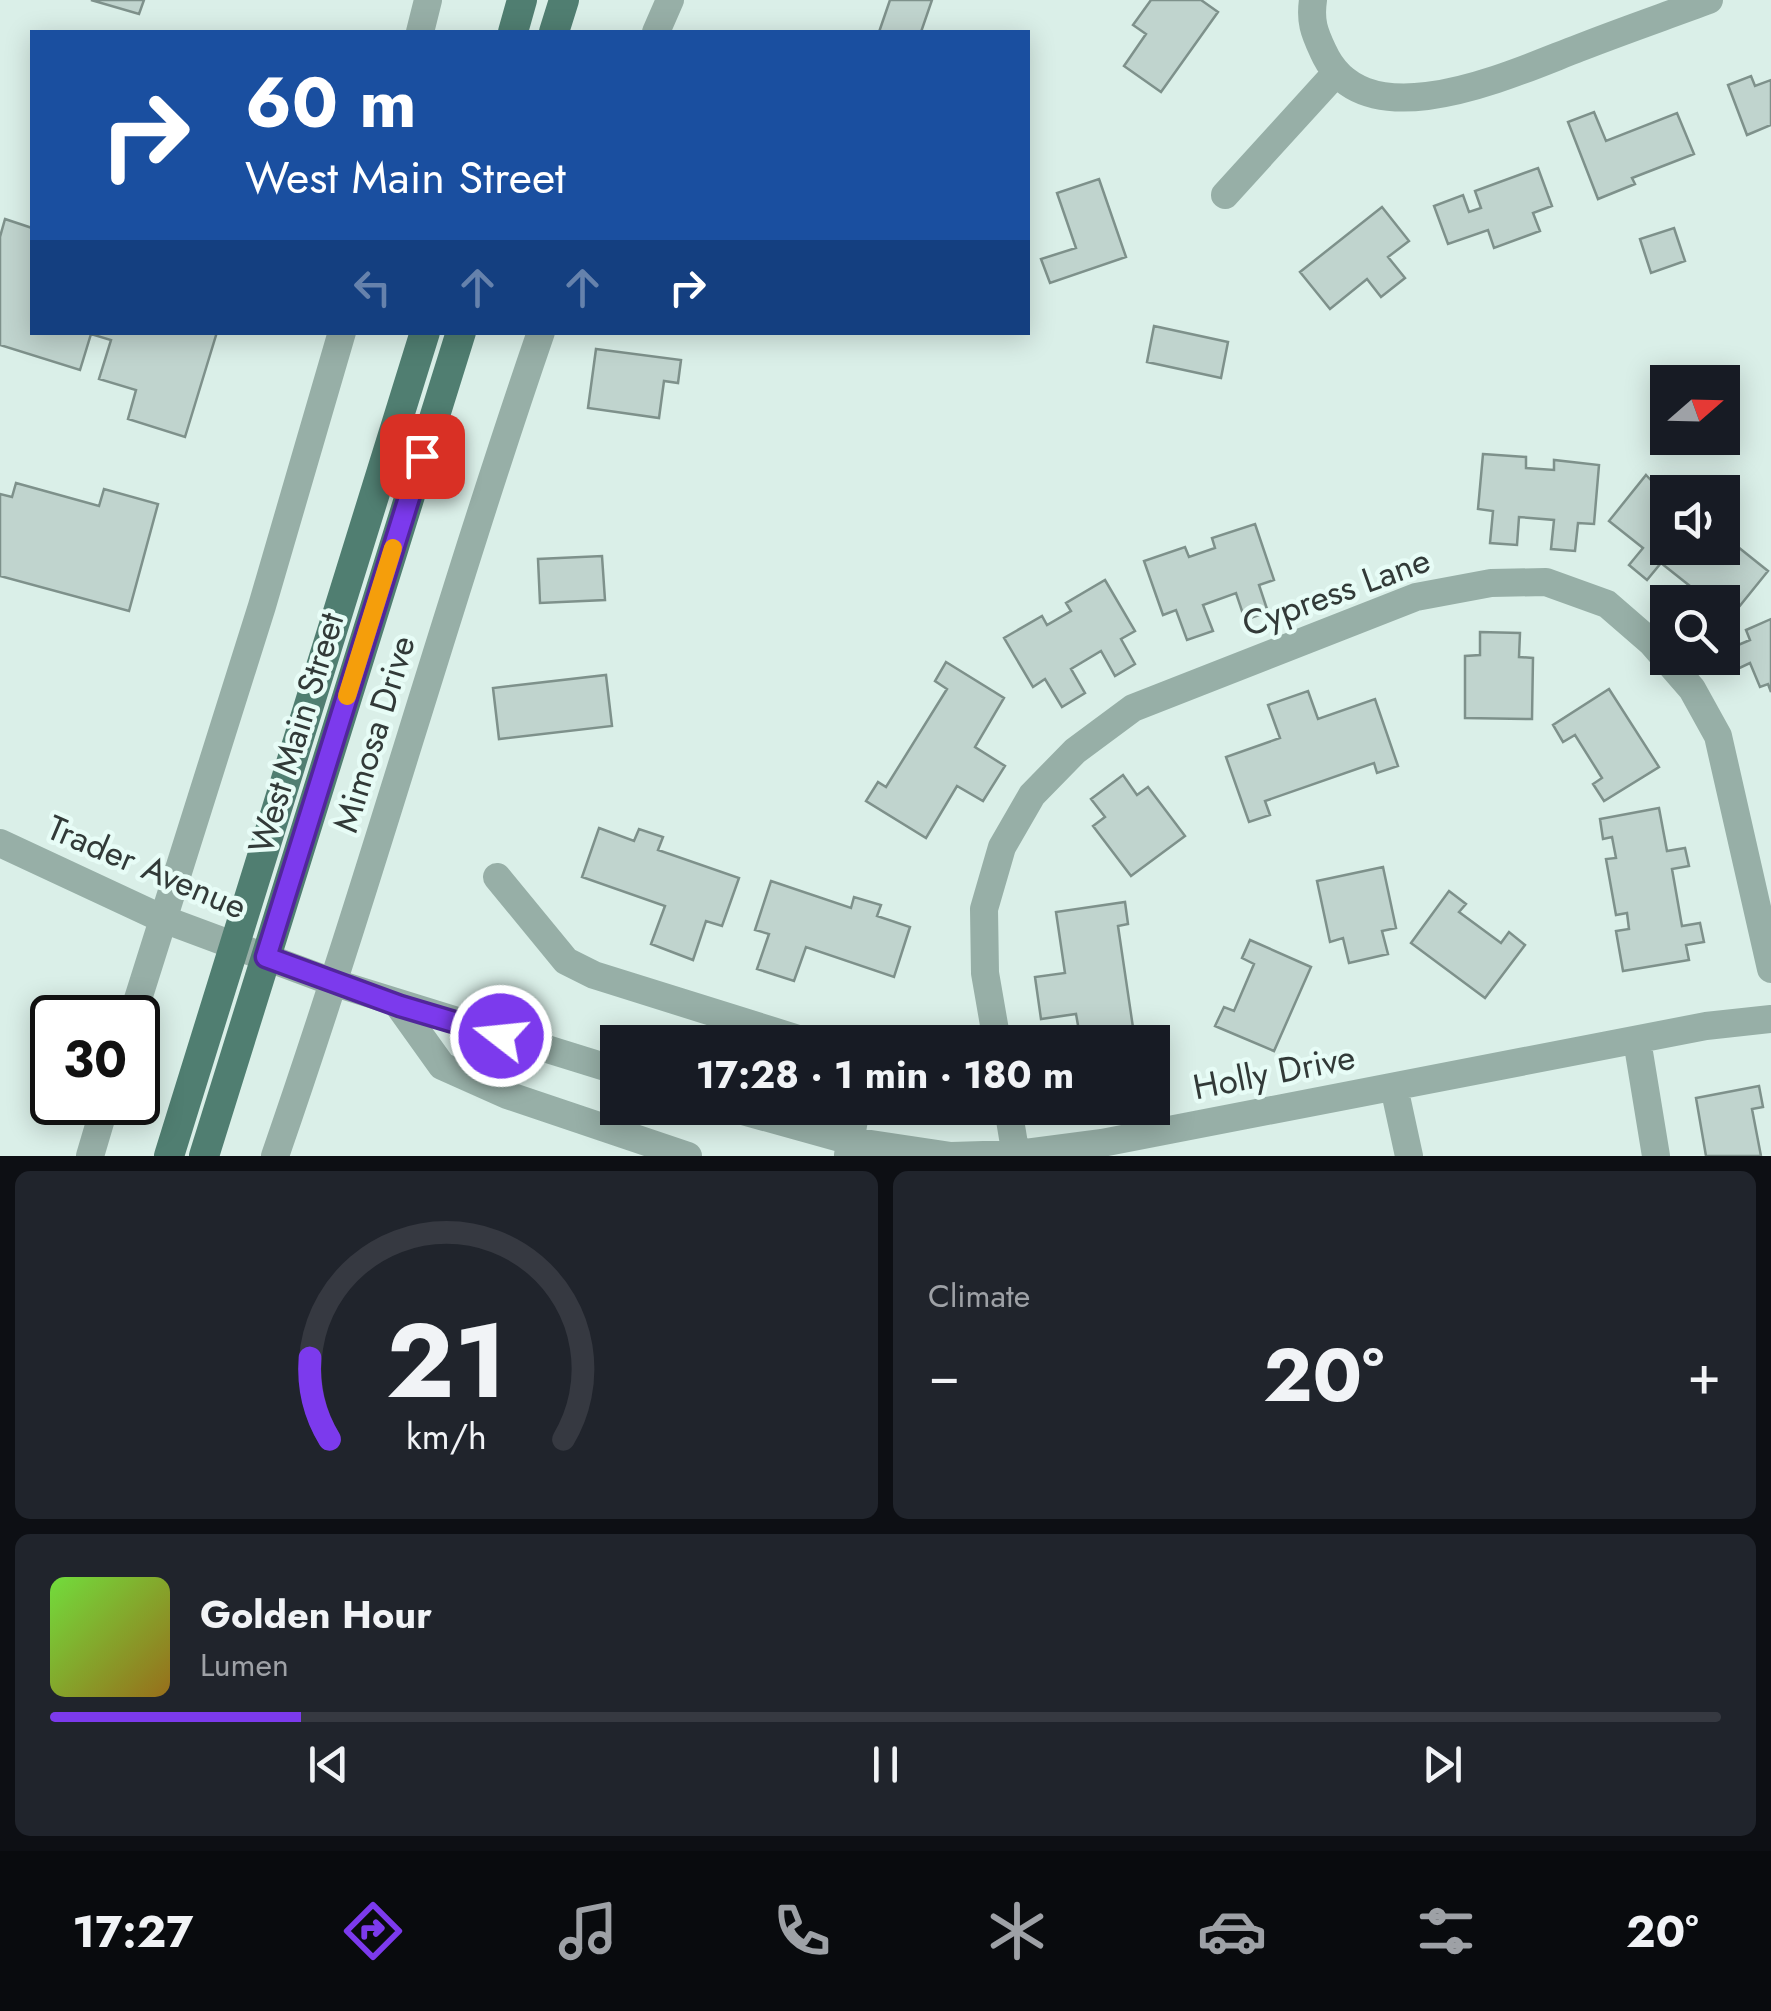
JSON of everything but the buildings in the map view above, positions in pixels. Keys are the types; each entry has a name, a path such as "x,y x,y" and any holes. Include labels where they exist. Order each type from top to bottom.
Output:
{"main road":[{"path":"514,30 522,0"},
{"path":"555,30 564,0"},
{"name":"West Main Street","path":"169,1156 425,335"},
{"name":"West Main Street","path":"204,1156 460,335"}],"street":[{"path":"420,30 428,0"},
{"path":"657,30 670,0"},
{"path":"1313,0 1310,21 1336,73 1346,85 1392,95 1467,90 1709,0"},
{"path":"1224,195 1336,73"},
{"path":"139,995 262,606 341,335"},
{"name":"Mimosa Drive","path":"275,1156 335,983 492,473 540,335"},
{"name":"Cypress Lane","path":"994,1025 985,973 984,909 1002,847 1032,795 1076,751 1133,708 1416,597 1491,583 1546,582 1607,604 1652,644 1692,690 1718,736 1771,968"},
{"name":"Trader Avenue","path":"0,843 163,919 266,957"},
{"path":"497,877 554,948 580,968 756,1025"},
{"path":"266,957 400,1006 600,1067"},
{"path":"400,1006 442,1066 506,1095 688,1156"},
{"name":"Holly Drive","path":"781,1125 850,1149 951,1156 1016,1155 1102,1143 1636,1040 1771,1019"},
{"path":"1636,1040 1656,1156"},
{"path":"1394,1086 1409,1156"},
{"path":"90,1156 99,1125"},
{"path":"1011,1125 1016,1155"},
{"path":"821,1156 850,1149"}],"slow traffic":[{"path":"347,696 393,548"}],"route":[{"path":"422,456 266,957 400,1006 501,1036"}]}
